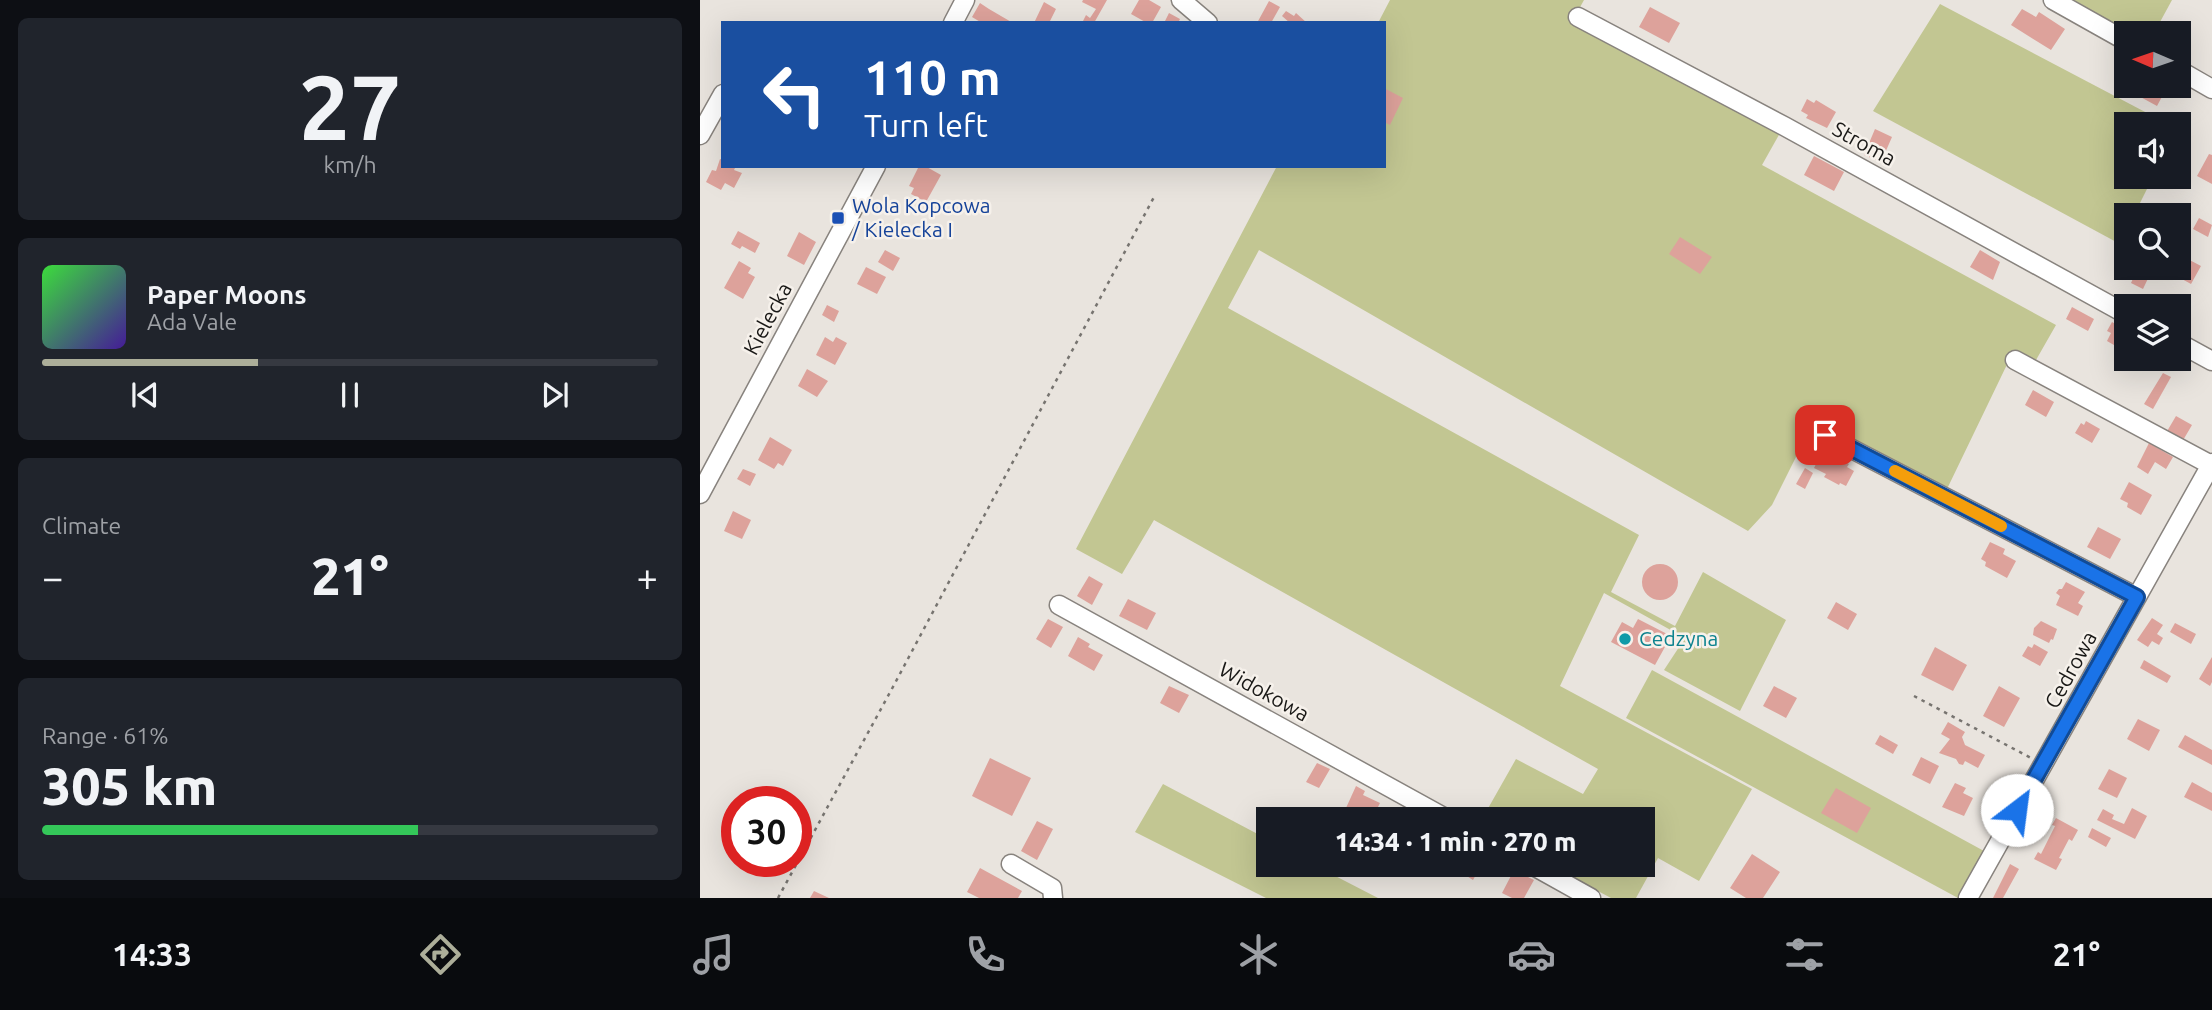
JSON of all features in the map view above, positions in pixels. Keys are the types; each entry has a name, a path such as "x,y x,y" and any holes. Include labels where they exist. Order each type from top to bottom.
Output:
{"street":[{"path":"954,21 965,0"},
{"path":"1181,0 1206,21"},
{"path":"2053,0 2114,34"},
{"name":"Stroma","path":"1578,17 1784,126 2114,307"},
{"path":"2191,77 2212,89"},
{"path":"700,135 721,98"},
{"name":"Kielecka","path":"700,494 875,168"},
{"path":"2191,350 2212,361"},
{"path":"2015,360 2211,464"},
{"path":"1825,435 2137,597"},
{"name":"Cedrowa","path":"1968,898 2211,464"},
{"name":"Widokowa","path":"1059,605 1425,807"},
{"path":"1011,864 1052,888 1053,898"},
{"path":"1553,877 1591,898"}],"path":[{"path":"778,898 1154,197"},
{"path":"1914,696 2043,764"}],"green space":[{"path":"1390,0 1584,0 1579,9 1784,126 1762,165 2056,325 2036,360 2014,350 1947,489 1815,419 1772,505 1748,531 1259,250 1228,308 1639,535 1611,592 1675,626 1703,572 1786,620 1740,711 1664,670 1685,638 1604,593 1560,686 1752,789 1699,881 1658,858 1655,863 1655,807 1489,807 1516,759 1583,794 1598,769 1154,520 1122,574 1076,549 1276,168 1386,168 1386,21 1379,21"},
{"path":"2057,0 2172,0 2161,21 2114,21 2114,25"},
{"path":"1940,4 2114,96 2114,98 2145,112 2114,112 2114,189 2147,189 2140,203 2114,203 2114,241 1873,111"},
{"path":"1652,670 1984,851 1958,898 1626,718"},
{"path":"1163,784 1256,833 1256,877 1337,877 1378,898 1266,898 1135,832"},
{"path":"1572,877 1648,877 1636,898 1611,898"}],"building":[{"path":"1107,0 1095,21 1083,21 1086,15 1090,18 1096,9 1082,2"},
{"path":"1139,0 1149,0 1161,7 1153,21 1143,21 1131,14"},
{"path":"1269,1 1280,7 1272,21 1258,21"},
{"path":"1044,2 1056,9 1050,21 1035,21"},
{"path":"980,3 1010,21 979,21 972,17"},
{"path":"1650,7 1680,23 1669,43 1639,27"},
{"path":"2022,9 2036,17 2039,12 2065,29 2051,50 2011,25"},
{"path":"1286,11 1294,16 1296,13 1305,21 1288,21 1282,16"},
{"path":"1169,13 1180,19 1179,21 1165,21"},
{"path":"1386,89 1403,98 1390,125 1386,123"},
{"path":"2142,98 2161,98 2157,106"},
{"path":"1807,99 1814,103 1816,100 1836,112 1827,128 1806,118 1808,115 1801,111"},
{"path":"1875,129 1892,137 1881,162 1864,155"},
{"path":"2209,154 2212,155 2212,184 2197,176"},
{"path":"1814,156 1844,172 1834,191 1804,175"},
{"path":"720,159 721,168 735,168 734,170 742,173 734,188 725,183 721,190 706,182 712,170 716,171"},
{"path":"918,168 929,168 941,175 926,202 911,194 914,188 909,186"},
{"path":"2199,218 2212,225 2208,237 2193,229"},
{"path":"738,231 760,243 755,253 731,244"},
{"path":"799,232 816,242 804,265 787,256"},
{"path":"1680,237 1712,257 1700,274 1669,254"},
{"path":"885,250 900,258 893,271 878,262"},
{"path":"1980,250 2000,262 1993,280 1970,267"},
{"path":"739,261 751,268 748,273 755,277 743,299 724,288"},
{"path":"2191,261 2201,266 2191,284 2184,280 2191,280"},
{"path":"866,267 886,277 877,294 857,284"},
{"path":"2132,280 2147,280 2143,289 2131,283"},
{"path":"827,305 839,311 834,322 822,315"},
{"path":"2072,307 2094,319 2088,331 2066,319"},
{"path":"2112,322 2114,323 2114,345 2107,341 2111,333 2107,331"},
{"path":"825,337 833,342 836,337 847,343 835,365 816,355"},
{"path":"807,369 828,381 817,397 798,386"},
{"path":"2163,373 2171,377 2153,409 2144,404"},
{"path":"2033,390 2054,402 2046,417 2025,405"},
{"path":"2176,416 2192,425 2182,442 2166,433"},
{"path":"2086,421 2100,429 2092,443 2075,433 2081,423 2084,425"},
{"path":"770,437 792,450 783,466 778,463 774,469 758,460"},
{"path":"2149,443 2173,457 2166,469 2155,462 2148,474 2137,467"},
{"path":"1821,454 1834,461 1836,457 1849,464 1847,467 1854,471 1846,486 1824,477 1826,474 1814,468"},
{"path":"1805,468 1813,473 1805,489 1796,484"},
{"path":"743,469 756,474 750,486 737,479"},
{"path":"2129,482 2152,495 2141,515 2127,507 2128,503 2120,499"},
{"path":"733,511 751,520 742,539 724,531"},
{"path":"2098,527 2121,539 2110,559 2087,547"},
{"path":"1990,542 2005,549 2003,554 2016,561 2007,578 1985,566 1986,562 1981,559"},
{"path":"1660,564 1673,569 1678,582 1673,595 1660,600 1647,595 1642,582 1647,569"},
{"path":"1089,576 1103,584 1092,605 1077,596"},
{"path":"2066,582 2085,592 2078,603 2083,606 2078,616 2056,605 2060,596 2056,593"},
{"path":"1128,599 1156,613 1147,630 1119,616"},
{"path":"1836,602 1857,614 1848,630 1827,618"},
{"path":"2152,618 2163,625 2157,634 2163,638 2159,645 2152,641 2148,647 2137,640"},
{"path":"1048,619 1063,627 1051,648 1036,639"},
{"path":"1638,619 1671,636 1655,665 1611,642 1622,622 1633,628"},
{"path":"2041,621 2057,629 2049,643 2033,635 2034,628"},
{"path":"2175,623 2196,634 2191,644 2170,632"},
{"path":"1078,637 1090,644 1088,647 1103,655 1094,671 1068,656"},
{"path":"2034,644 2048,652 2040,666 2022,656 2028,646 2032,648"},
{"path":"1935,647 1967,665 1953,691 1921,675"},
{"path":"2212,657 2212,682 2210,686 2199,679"},
{"path":"2144,660 2171,676 2167,683 2140,668"},
{"path":"1169,686 1189,695 1179,713 1160,703"},
{"path":"1774,686 1797,698 1786,718 1763,706"},
{"path":"1999,686 2020,698 2004,727 1983,716"},
{"path":"2138,719 2160,730 2149,751 2127,739"},
{"path":"1948,722 1965,732 1962,737 1965,745 1985,755 1978,768 1965,761 1963,765 1959,764 1956,759 1939,753 1950,739 1941,734"},
{"path":"1880,735 1898,745 1893,754 1875,744"},
{"path":"2185,735 2212,750 2212,765 2178,747"},
{"path":"1921,757 1939,766 1930,784 1912,775"},
{"path":"990,758 1031,778 1012,816 972,796"},
{"path":"1317,763 1330,769 1319,788 1306,782"},
{"path":"2109,769 2127,778 2117,798 2098,789"},
{"path":"2192,782 2212,793 2212,811 2184,797"},
{"path":"1955,783 1966,788 1963,793 1973,798 1964,816 1942,807"},
{"path":"1356,786 1365,791 1363,795 1380,803 1378,807 1346,807"},
{"path":"1836,788 1871,808 1857,833 1821,813"},
{"path":"2132,808 2147,816 2135,839 2097,820 2103,809 2114,815 2112,819 2124,824"},
{"path":"2056,818 2078,830 2072,841 2069,839 2056,870 2034,859 2038,852 2041,854 2055,826 2052,825"},
{"path":"1037,821 1053,829 1037,860 1021,851"},
{"path":"2092,828 2111,838 2106,847 2088,837"},
{"path":"1752,854 1780,872 1763,898 1746,898 1730,888"},
{"path":"2010,864 2019,869 2003,898 1993,898"},
{"path":"980,868 1022,891 1018,898 979,898 967,892"},
{"path":"1510,877 1528,877 1534,880 1524,898 1512,898 1502,893"},
{"path":"814,891 829,898 810,898"}],"slow traffic":[{"path":"1895,471 2001,526"}],"place":[{"name":"Wola Kopcowa / Kielecka I","path":"838,218"},
{"name":"Cedzyna","path":"1625,639"}],"route":[{"path":"1825,435 2137,597 2017,810"}]}
